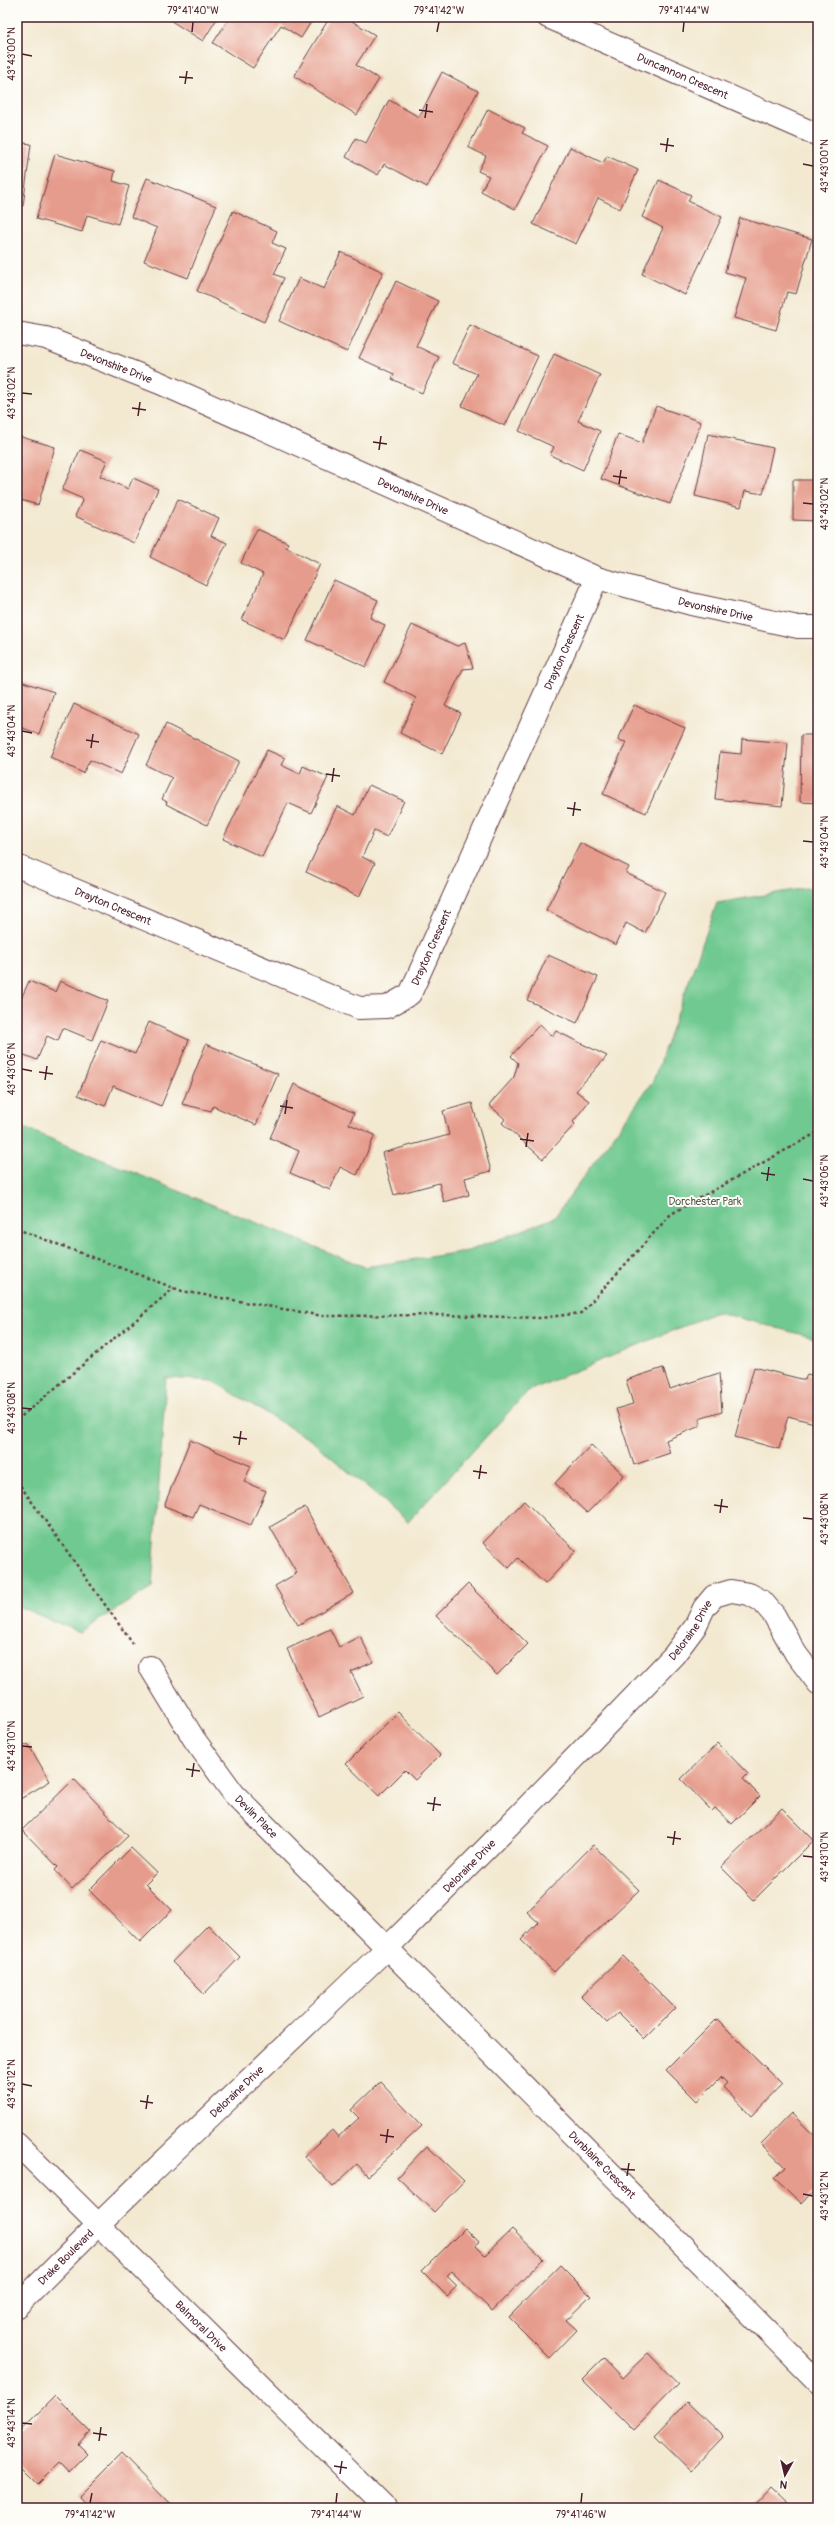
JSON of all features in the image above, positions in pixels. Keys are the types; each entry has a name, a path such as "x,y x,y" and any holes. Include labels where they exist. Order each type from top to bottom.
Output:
{"street":[{"name":"Duncannon Crescent","path":"548,17 818,135"},
{"name":"Devonshire Drive","path":"17,332 46,338 160,383 596,578 691,604 798,626 818,627"},
{"name":"Drayton Crescent","path":"17,866 359,1008 386,1007 410,994 596,578"},
{"name":"Deloraine Drive","path":"98,2225 387,1948 498,1837 674,1655 714,1596 731,1591 749,1594 762,1601 774,1615 796,1654 818,1684"},
{"name":"Devlin Place","path":"150,1667 194,1739 234,1794 387,1948"},
{"name":"Dunblaine Crescent","path":"387,1948 818,2382"},
{"name":"Balmoral Drive","path":"17,2144 385,2508"},
{"name":"Drake Boulevard","path":"17,2306 98,2225"}],"path":[{"path":"17,1229 182,1292 323,1316 443,1315 541,1318 581,1313 671,1214 818,1132"},
{"path":"17,1420 174,1288"},
{"path":"17,1481 150,1667"}],"green space":[{"name":"Dorchester Park","path":"818,886 818,1339 717,1312 528,1391 408,1522 312,1441 213,1381 166,1378 152,1587 80,1632 17,1606 17,1125 365,1267 468,1251 554,1218 653,1081 717,903"}],"building":[{"path":"165,17 218,17 203,41"},
{"path":"230,17 314,17 301,38 281,25 253,68 213,43"},
{"path":"330,17 345,17 375,35 356,65 379,79 357,115 294,76"},
{"path":"442,72 478,91 427,187 384,164 378,175 346,157 356,138 366,143 389,100 419,117"},
{"path":"488,109 525,128 522,133 548,146 515,209 481,191 489,176 478,171 486,156 468,147"},
{"path":"17,142 31,144 23,206 17,205"},
{"path":"570,147 603,163 607,156 638,170 620,209 598,198 576,244 533,224"},
{"path":"55,154 115,171 113,181 129,186 118,224 87,215 82,232 36,219"},
{"path":"147,178 216,206 188,278 144,261 157,228 131,217"},
{"path":"659,180 691,195 688,201 722,217 685,295 642,274 663,228 642,217"},
{"path":"233,211 277,231 272,243 286,249 274,274 284,278 264,322 197,291"},
{"path":"740,218 812,239 796,294 787,292 776,330 734,318 746,278 725,272"},
{"path":"341,252 383,272 347,352 279,321 299,278 324,289"},
{"path":"396,281 438,301 416,346 439,357 422,393 392,379 394,374 359,358"},
{"path":"470,325 538,356 505,426 462,406 477,374 452,363"},
{"path":"554,354 600,375 578,421 600,431 583,470 550,455 554,447 519,431"},
{"path":"656,406 701,422 670,504 601,479 618,434 642,443"},
{"path":"708,434 773,448 763,494 745,491 741,507 695,496"},
{"path":"18,436 55,447 38,505 17,499"},
{"path":"80,450 107,461 100,476 128,489 133,478 158,489 134,543 75,516 83,499 62,490"},
{"path":"793,480 818,480 818,521 793,520"},
{"path":"178,499 219,518 211,536 227,543 206,585 150,557"},
{"path":"257,529 288,543 286,547 320,564 285,640 242,620 263,574 241,563"},
{"path":"334,580 378,600 370,618 385,625 366,667 307,640"},
{"path":"412,625 457,646 465,643 473,668 463,669 445,706 461,713 442,754 400,733 416,698 384,682"},
{"path":"17,680 54,692 39,734 17,726"},
{"path":"74,704 139,734 121,774 90,760 83,773 50,757"},
{"path":"634,705 685,728 646,813 603,794 626,742 618,740"},
{"path":"166,724 239,761 207,825 166,804 167,802 162,799 172,778 146,765"},
{"path":"801,735 818,735 818,803 800,802"},
{"path":"742,739 788,743 782,806 715,799 720,752 741,754"},
{"path":"267,750 285,758 281,765 300,774 303,766 328,777 311,813 288,803 262,857 223,839"},
{"path":"369,785 404,801 387,837 374,831 362,857 375,863 359,897 306,872 337,806 355,815"},
{"path":"580,843 629,867 626,873 665,892 645,933 626,923 616,945 546,910"},
{"path":"548,955 598,977 577,1023 527,1000"},
{"path":"29,981 55,992 60,981 108,1001 92,1040 63,1028 58,1041 47,1036 37,1060 17,1052 17,1008"},
{"path":"149,1022 189,1040 161,1106 113,1086 105,1106 78,1095 101,1040 135,1054"},
{"path":"540,1024 552,1037 556,1031 607,1056 576,1091 589,1101 573,1122 575,1124 543,1159 502,1123 505,1119 489,1105 514,1077 518,1063 511,1056"},
{"path":"206,1044 278,1074 256,1125 213,1106 211,1111 182,1104"},
{"path":"294,1084 354,1113 349,1124 375,1135 357,1175 340,1167 330,1190 290,1173 299,1151 270,1138"},
{"path":"472,1103 491,1171 465,1178 469,1195 444,1202 439,1183 394,1195 382,1153 449,1135 443,1111"},
{"path":"754,1367 805,1380 807,1374 818,1377 818,1424 788,1416 779,1449 735,1437"},
{"path":"663,1368 670,1389 719,1373 722,1412 699,1419 700,1426 666,1440 670,1453 634,1465 616,1409 633,1404 626,1380"},
{"path":"190,1440 251,1466 244,1482 266,1491 251,1525 199,1504 193,1517 164,1506"},
{"path":"591,1445 624,1475 587,1513 555,1483"},
{"path":"524,1501 576,1551 545,1584 518,1558 509,1568 483,1543"},
{"path":"305,1507 354,1593 298,1625 275,1586 297,1573 270,1527"},
{"path":"468,1584 528,1644 497,1675 436,1616"},
{"path":"330,1629 339,1647 360,1636 373,1662 351,1672 363,1696 319,1717 287,1649"},
{"path":"398,1712 440,1755 415,1780 405,1770 379,1796 346,1764"},
{"path":"718,1743 748,1774 743,1779 760,1796 732,1824 715,1808 712,1811 681,1779"},
{"path":"28,1744 50,1781 17,1801 17,1751"},
{"path":"74,1779 128,1836 72,1889 55,1870 58,1867 22,1830"},
{"path":"782,1808 814,1840 754,1900 721,1867"},
{"path":"593,1845 639,1890 554,1972 521,1940 538,1922 527,1912"},
{"path":"131,1848 157,1873 146,1884 172,1910 140,1942 89,1890"},
{"path":"208,1925 240,1957 204,1994 172,1962"},
{"path":"623,1956 675,2008 644,2039 618,2013 607,2023 581,1997"},
{"path":"717,2019 782,2084 751,2116 723,2087 727,2083 721,2077 697,2101 666,2070"},
{"path":"380,2082 422,2126 368,2176 357,2164 333,2187 304,2156 332,2130 338,2137 359,2118 351,2110"},
{"path":"791,2113 818,2139 818,2187 802,2204 774,2178 785,2167 761,2144"},
{"path":"427,2146 464,2181 434,2212 397,2177"},
{"path":"465,2228 479,2242 476,2246 485,2255 512,2229 543,2259 492,2311 451,2271 447,2276 457,2286 447,2296 422,2271"},
{"path":"560,2265 591,2296 566,2320 577,2330 550,2358 509,2317"},
{"path":"648,2353 678,2384 633,2430 582,2379 603,2358 622,2378"},
{"path":"55,2396 90,2431 78,2444 88,2454 69,2473 59,2463 38,2484 17,2463 17,2434"},
{"path":"687,2402 723,2437 691,2470 655,2435"},
{"path":"121,2454 174,2508 90,2508 79,2496"},
{"path":"770,2487 792,2508 750,2508"}]}
